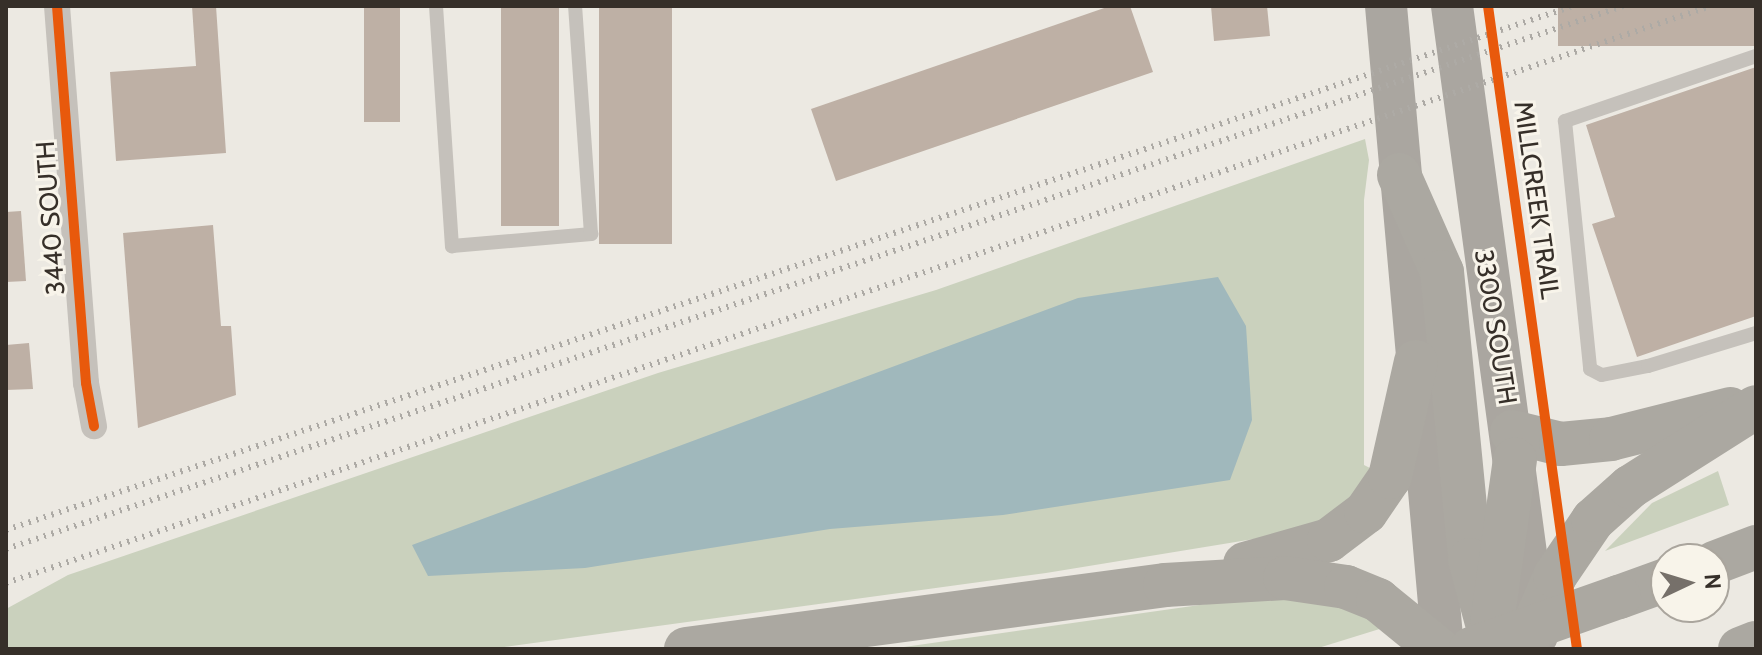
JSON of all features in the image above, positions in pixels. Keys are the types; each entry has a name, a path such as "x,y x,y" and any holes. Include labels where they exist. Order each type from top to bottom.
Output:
{"highway":[{"path":"1399,175 1442,272 1470,560 1506,644"},
{"path":"1165,585 1329,540 1366,512 1390,477 1416,362"},
{"path":"1506,644 1514,446 1611,439 1756,405"},
{"path":"1506,644 1564,560 1609,504 1756,405"},
{"path":"1730,557 1756,547"},
{"path":"686,649 1165,585 1315,579 1378,600 1441,649"},
{"path":"1506,644 1650,586"},
{"path":"1740,649 1756,643"}],"main road":[{"path":"1386,6 1441,649"},
{"name":"3300 SOUTH","path":"1452,6 1470,167 1514,446"}],"street":[{"name":"3440 SOUTH","path":"57,6 86,383 94,426"}],"lane":[{"path":"436,6 452,246 591,234 575,6"},
{"path":"1756,56 1565,121 1590,369 1602,375 1648,366 1756,333"}],"green space":[{"path":"1365,139 1369,160 1364,200 1364,465 1370,468 1355,496 1324,520 1260,538 1046,573 489,649 6,649 6,609 68,575 658,373 936,290"},
{"path":"1718,471 1729,505 1605,551 1652,503"},
{"path":"1249,598 1327,601 1386,627 1315,649 890,649"}],"water":[{"path":"1218,277 1246,326 1252,420 1230,480 1003,515 830,529 585,568 428,576 412,545 1078,298"}],"building":[{"path":"192,6 216,6 226,153 116,161 110,72 196,66"},
{"path":"364,6 400,6 400,122 364,122"},
{"path":"501,6 559,6 559,226 501,226"},
{"path":"599,6 672,6 672,244 599,244"},
{"path":"1110,6 1130,6 1153,72 836,181 811,109"},
{"path":"1211,6 1267,6 1270,36 1214,41"},
{"path":"1558,8 1756,8 1756,46 1558,46"},
{"path":"1756,67 1756,316 1637,357 1592,224 1615,217 1586,125"},
{"path":"21,211 26,281 6,282 6,212"},
{"path":"213,225 221,326 231,326 236,395 138,428 123,233"},
{"path":"29,343 33,389 6,390 6,345"}],"railway":[{"path":"6,530 1573,6"},
{"path":"6,549 1623,6"},
{"path":"6,583 1711,6"}],"cycle path":[{"path":"57,6 86,383 94,426"},
{"name":"MILLCREEK TRAIL","path":"1488,6 1577,649"}]}
